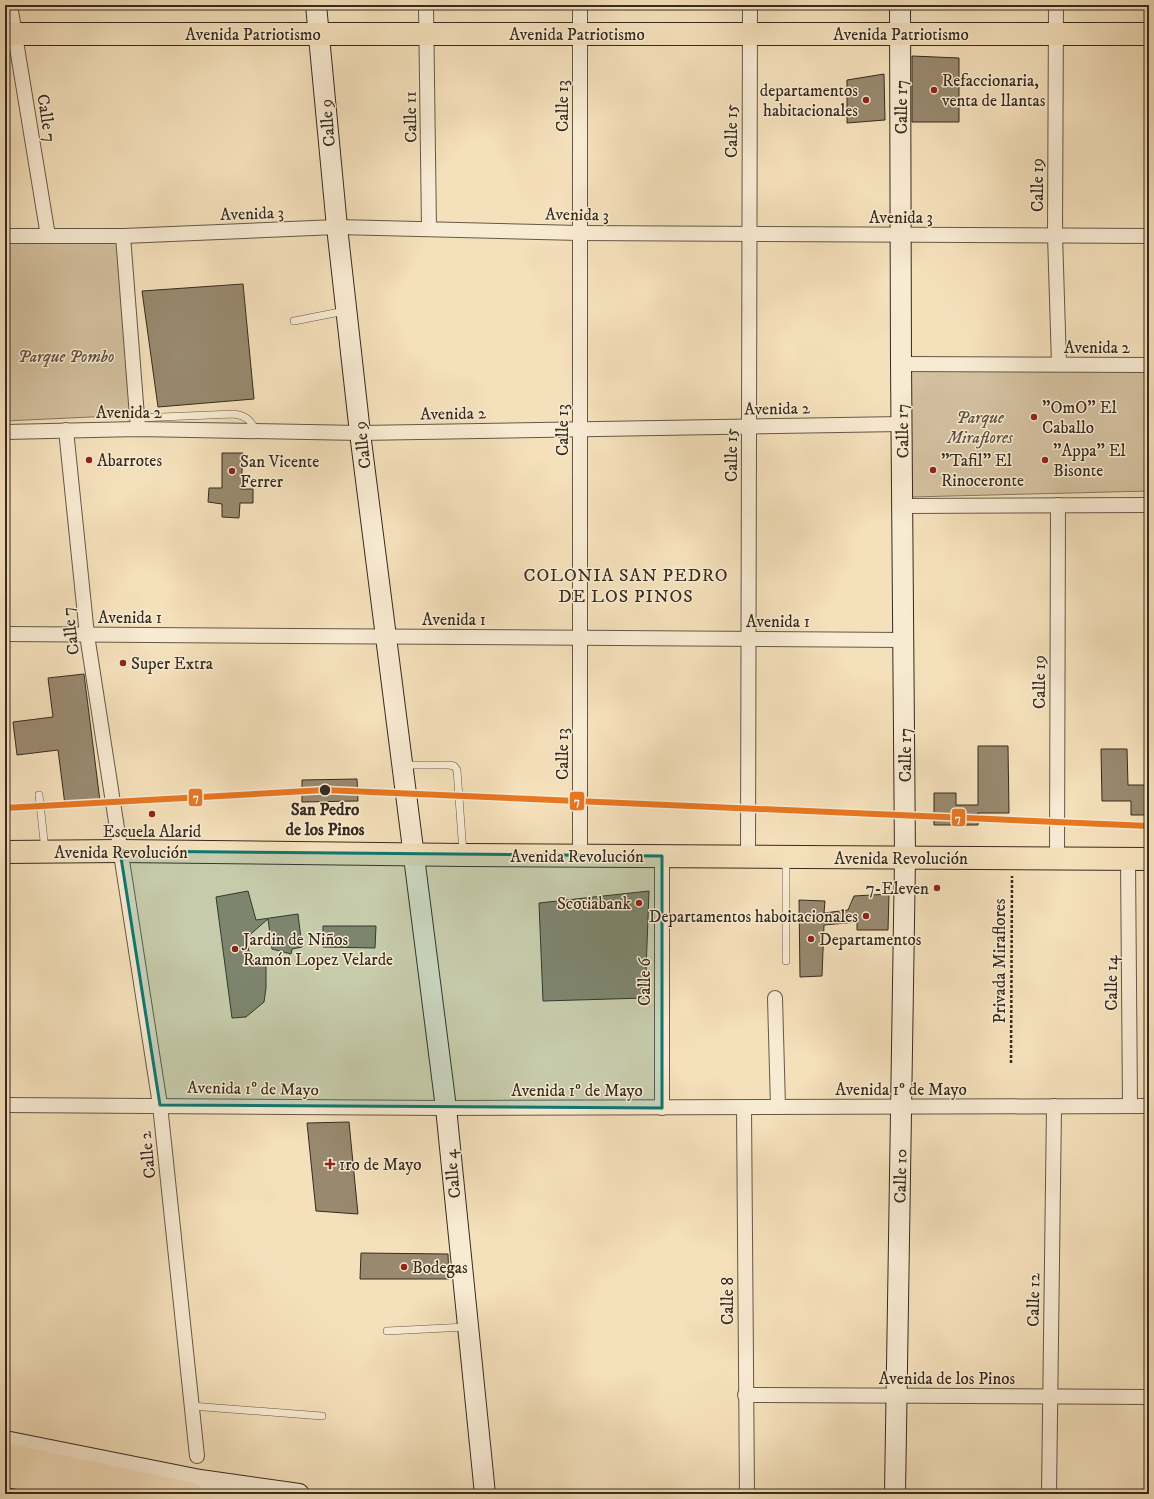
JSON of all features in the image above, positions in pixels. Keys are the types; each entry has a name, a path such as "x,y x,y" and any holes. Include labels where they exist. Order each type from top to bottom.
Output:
{"main road":[{"name":"Avenida Patriotismo","path":"10,34 1149,34"},
{"name":"Avenida Revolución","path":"5,852 120,851 414,855 1138,859"},
{"path":"5,1454 192,1494"},
{"path":"5,1460 156,1494"},
{"path":"5,1476 62,1484 106,1494"},
{"path":"5,1489 29,1494"}],"street":[{"name":"Calle 7","path":"10,5 10,34 48,236"},
{"name":"Calle 9","path":"316,5 337,227 360,433 414,855"},
{"name":"Calle 11","path":"426,5 429,229"},
{"name":"Calle 13","path":"580,5 580,856"},
{"name":"Calle 15","path":"748,857 748,234 750,5"},
{"name":"Calle 17","path":"900,5 905,858"},
{"name":"Calle 19","path":"1056,5 1055,235 1059,364"},
{"name":"Avenida 3","path":"5,236 123,236 337,227 580,233 1149,236"},
{"path":"123,236 138,424"},
{"name":"Avenida 2","path":"901,364 1149,365"},
{"name":"Avenida 2","path":"5,432 66,430 138,424 256,431 360,433 902,424"},
{"name":"Calle 7","path":"66,430 88,635 120,851"},
{"name":"Calle 19","path":"1057,858 1058,505"},
{"path":"902,506 1149,506"},
{"name":"Avenida 1","path":"5,634 904,640"},
{"name":"Calle 2","path":"120,851 160,1105 197,1456"},
{"name":"Calle 4","path":"414,855 446,1108 485,1494"},
{"name":"Calle 6","path":"662,856 662,1108"},
{"name":"Calle 10","path":"895,1494 905,858"},
{"name":"Calle 14","path":"1130,1106 1138,859"},
{"path":"775,998 778,1107"},
{"name":"Avenida 1º de Mayo","path":"5,1105 446,1108 1149,1106"},
{"name":"Calle 12","path":"1049,1494 1054,1106"},
{"name":"Calle 8","path":"744,1107 745,1395 747,1494"},
{"name":"Avenida de los Pinos","path":"745,1395 1149,1397"},
{"path":"5,1441 200,1480 299,1494"}],"lane":[{"path":"294,321 347,311"},
{"path":"403,764 449,765 454,766 457,770 463,855"},
{"path":"39,795 45,852"},
{"path":"786,857 786,961"},
{"path":"387,1331 468,1327"},
{"path":"192,1406 322,1416"}],"path":[{"name":"Privada Miraflores","path":"1011,1063 1012,858"}],"highlighted area":[{"path":"120,851 662,856 662,1108 160,1105"}],"green space":[{"name":"Parque Pombo","path":"117,240 133,415 5,421 5,241"},
{"name":"Parque Miraflores","path":"910,359 1149,359 1149,491 911,497"}],"building":[{"name":"Refaccionaria, venta de llantas","path":"912,56 959,58 959,122 912,122"},
{"name":"departamentos habitacionales","path":"884,74 885,120 847,123 847,80"},
{"path":"243,284 254,399 158,407 142,291"},
{"name":"San Vicente Ferrer","path":"222,453 243,453 241,489 253,489 253,503 240,503 239,518 222,517 222,504 208,502 209,488 222,488"},
{"path":"84,674 100,801 65,805 58,750 17,755 13,722 53,717 48,678"},
{"path":"978,746 1008,746 1009,813 978,813 978,825 934,825 934,793 956,793 956,805 978,805"},
{"path":"1101,749 1127,749 1128,785 1149,785 1149,815 1131,815 1131,801 1102,801"},
{"path":"357,779 358,801 302,802 302,780"},
{"name":"Jardin de Niños Ramón Lopez Velarde","path":"248,891 256,920 298,914 302,947 292,949 291,954 272,949 268,919 246,938 251,960 266,959 266,988 264,1002 246,1017 232,1018 216,897"},
{"path":"649,891 645,998 543,1001 539,903"},
{"path":"889,894 888,930 857,930 857,922 824,925 822,976 800,977 799,900 825,901 824,913 848,910 854,896"},
{"path":"323,926 376,926 375,948 323,947"},
{"path":"349,1122 358,1214 316,1211 307,1123"},
{"name":"Bodegas","path":"361,1253 448,1254 449,1279 360,1279"}],"metro line":[{"name":"7","path":"5,808 325,790 1149,826"}],"place":[{"name":"Refaccionaria, venta de llantas","path":"934,90"},
{"name":"departamentos habitacionales","path":"866,100"},
{"name":"\"OmO\" El Caballo","path":"1034,417"},
{"name":"Abarrotes","path":"89,460"},
{"name":"\"Appa\" El Bisonte","path":"1045,460"},
{"name":"\"Tafil\" El Rinoceronte","path":"933,470"},
{"name":"San Vicente Ferrer","path":"232,471"},
{"name":"Super Extra","path":"123,663"},
{"name":"San Pedro de los Pinos","path":"325,790"},
{"name":"Escuela Alarid","path":"152,814"},
{"name":"7-Eleven","path":"937,888"},
{"name":"Scotiabank","path":"639,903"},
{"name":"Departamentos haboitacionales","path":"866,916"},
{"name":"Departamentos","path":"811,939"},
{"name":"Jardin de Niños Ramón Lopez Velarde","path":"235,949"},
{"name":"1ro de Mayo","path":"330,1164"},
{"name":"Bodegas","path":"404,1267"}],"district":[{"name":"COLONIA SAN PEDRO DE LOS PINOS","path":"626,585"}]}
